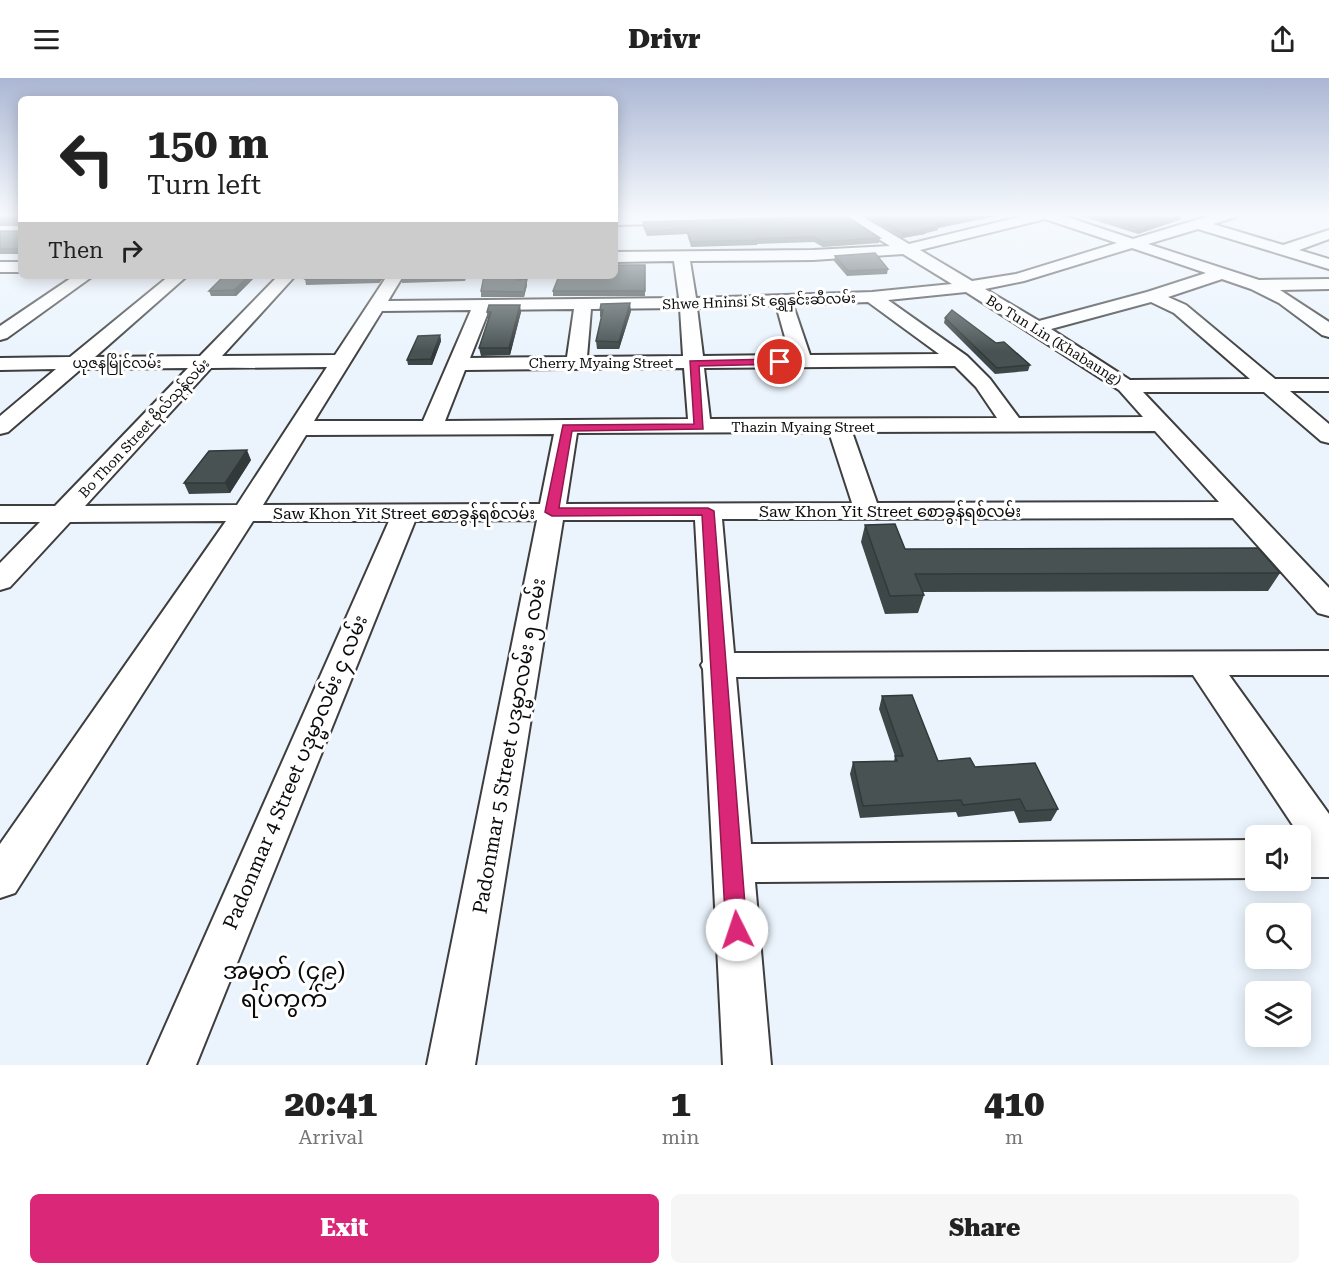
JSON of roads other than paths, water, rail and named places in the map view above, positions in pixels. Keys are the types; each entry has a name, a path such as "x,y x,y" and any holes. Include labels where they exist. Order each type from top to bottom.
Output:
{"street":[{"path":"682,260 700,427"},
{"name":"Bo Tun Lin (Khabaung)","path":"925,260 1036,327 1126,386 1329,606"},
{"name":"Shwe Hninsi St ရွှေနှင်းဆီလမ်း","path":"377,306 688,303 872,297 969,287 1018,278 1077,260"},
{"path":"1185,260 1257,285 1285,300 1329,331"},
{"path":"0,267 18,267"},
{"path":"1036,327 1153,296 1224,273"},
{"path":"0,334 81,279"},
{"path":"0,427 175,279"},
{"name":"Bo Thon Street ဗိုလ်သုန်လမ်း","path":"0,580 284,279"},
{"path":"0,879 245,513 393,279"},
{"path":"1257,285 1329,284"},
{"path":"1153,296 1180,309 1329,436"},
{"path":"872,297 960,360 983,383 1013,425"},
{"path":"783,301 802,362"},
{"path":"576,363 583,304"},
{"path":"431,428 482,305"},
{"name":"Cherry Myaing Street","path":"457,364 960,360"},
{"name":"ယုဇနမြိုင်လမ်း","path":"0,364 342,361"},
{"path":"1126,386 1329,385"},
{"name":"Thazin Myaing Street","path":"300,428 1163,424"},
{"name":"Padonmar 5 Street ပဒုမ္မာလမ်း ၅ လမ်း","path":"451,1065 567,427"},
{"path":"838,427 867,511"},
{"name":"Saw Khon Yit Street စောခွန်ရစ်လမ်း","path":"0,514 1241,510"},
{"path":"708,511 747,1065"},
{"name":"Padonmar 4 Street ပဒုမ္မာလမ်း ၄ လမ်း","path":"172,1065 405,513"},
{"path":"1202,663 1329,846"},
{"path":"717,664 1329,663"},
{"path":"1311,858 1329,858"},
{"path":"732,863 1245,859"}],"district":[{"name":"အမှတ် (၄၉) ရပ်ကွက်","path":"284,985"}]}
